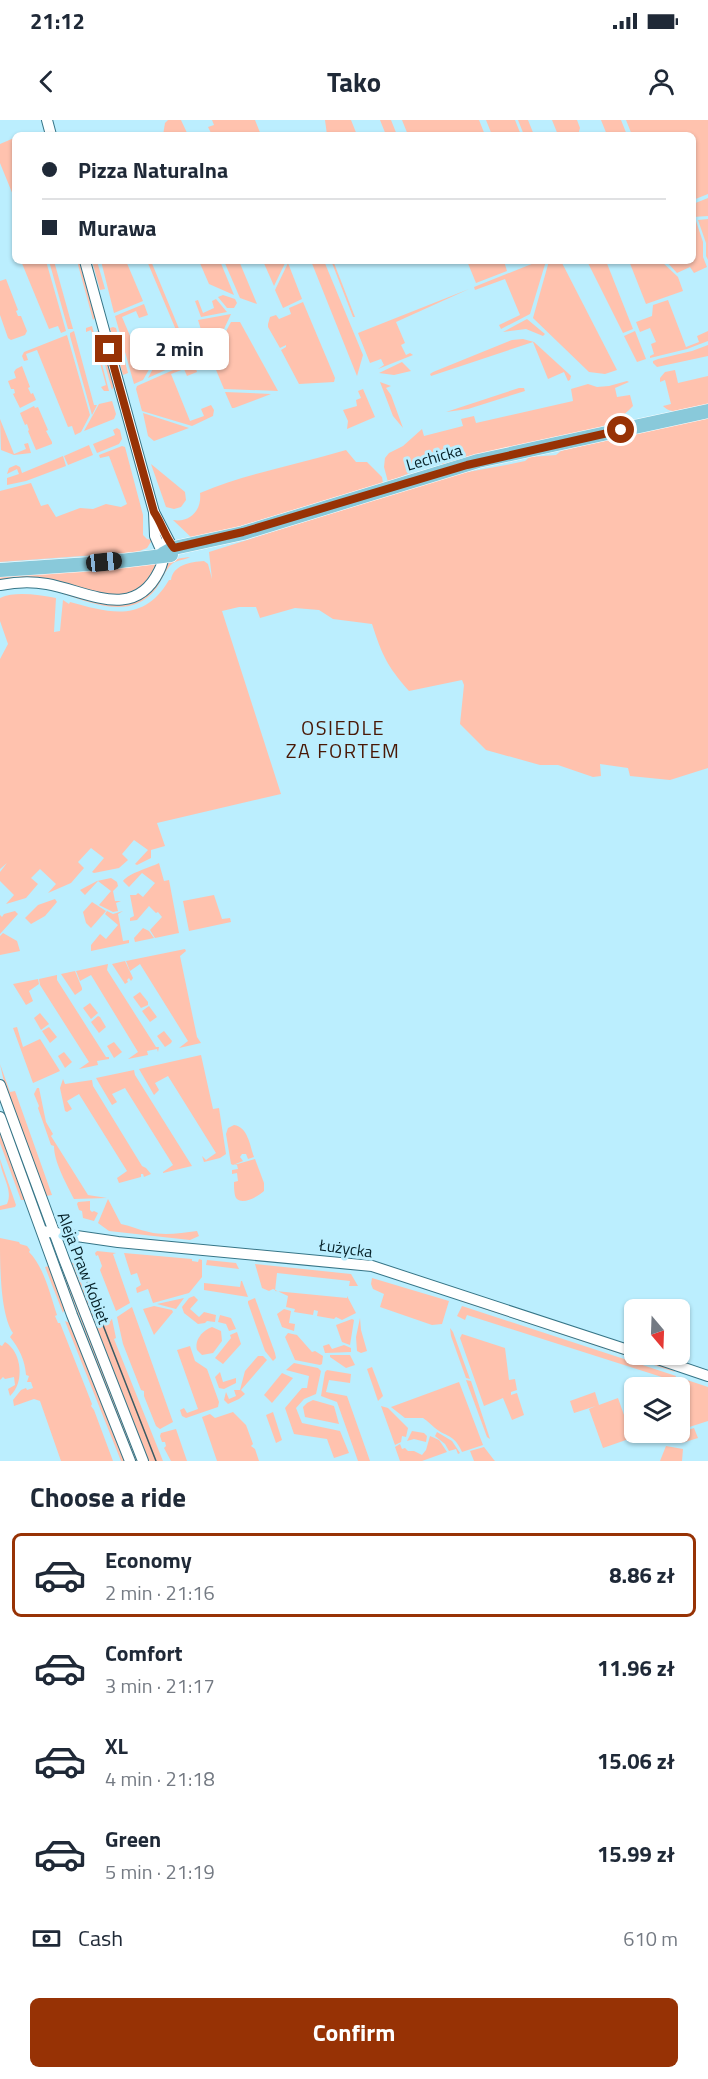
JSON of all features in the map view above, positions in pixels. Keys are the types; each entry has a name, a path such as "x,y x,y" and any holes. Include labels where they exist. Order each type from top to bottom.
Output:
{"main road":[{"name":"Lechicka","path":"0,570 104,562 243,532 478,462 708,411"}],"street":[{"path":"86,264 154,512 157,542 168,547"},
{"path":"0,585 31,582 46,584 108,600 126,599 139,594 150,585 161,567 168,547 160,521 154,512"},
{"name":"Aleja Praw Kobiet","path":"0,1085 54,1233 143,1461"},
{"name":"Aleja Praw Kobiet","path":"0,1117 72,1315 130,1461"},
{"name":"Łużycka","path":"42,1231 118,1242 300,1257 372,1266 624,1349"},
{"path":"676,1365 708,1376"}],"shaded area":[{"path":"168,120 181,120 187,132 164,132"},
{"path":"212,120 255,120 260,132 210,132 208,127 214,125"},
{"path":"325,120 351,120 356,132 327,132"},
{"path":"380,120 391,120 396,132 385,132"},
{"path":"402,120 479,120 484,132 407,132"},
{"path":"486,120 515,120 520,132 491,132"},
{"path":"518,120 528,120 533,132 523,132"},
{"path":"552,120 577,120 580,128 579,132 557,132"},
{"path":"601,120 621,120 626,132 606,132"},
{"path":"626,120 708,120 708,194 696,199 696,132 631,132"},
{"path":"12,139 12,193 0,163 0,144"},
{"path":"708,198 708,216 696,217 696,203"},
{"path":"708,219 708,260 706,243 698,220"},
{"path":"696,221 703,242 703,257 707,267 694,273 690,267 677,273 669,264 696,264"},
{"path":"22,264 47,264 66,331 61,333 58,326 49,329"},
{"path":"50,264 55,264 73,329 68,329"},
{"path":"78,264 80,264 95,318 93,320"},
{"path":"93,264 98,264 105,289 100,290"},
{"path":"102,264 127,264 143,301 114,313"},
{"path":"148,264 152,264 187,348 192,347 188,352 180,352 184,349"},
{"path":"200,264 221,264 234,295 209,284"},
{"path":"225,264 240,264 257,304 240,298"},
{"path":"264,264 285,264 274,286"},
{"path":"288,264 302,299 283,308 275,290"},
{"path":"312,264 325,264 363,355 357,376"},
{"path":"332,264 334,264 355,317 353,317"},
{"path":"468,264 505,264 507,271 476,283"},
{"path":"532,264 545,264 530,314 501,329 499,325 520,315 505,279 475,290 474,287"},
{"path":"548,264 563,264 617,370 605,374 589,372 533,318"},
{"path":"588,264 607,264 633,329 623,333"},
{"path":"630,264 664,264 678,277 683,291 646,304"},
{"path":"6,279 18,310 16,311 18,316 21,316 27,331 25,335 11,340 8,338 0,315 0,281"},
{"path":"469,289 396,322 405,343 401,345 406,355 410,353 413,355 378,369 384,365 381,359 370,363 358,333"},
{"path":"223,295 235,299 237,303 234,308 227,308 218,297"},
{"path":"216,299 227,312 201,317 195,301 198,300 203,313 214,308 212,301"},
{"path":"668,300 686,347 699,342 697,336 708,331 708,341 650,358 654,354 651,344 656,342 650,328 640,332 636,322 652,316 653,305"},
{"path":"303,302 335,378 334,382 299,384 281,350 286,345 280,348 268,327 270,317 276,315 279,319 291,314 289,308"},
{"path":"144,304 148,315 139,318 136,311 122,317 142,364 155,359 143,380 134,384 115,316"},
{"path":"231,314 224,329 204,339 198,320"},
{"path":"527,319 545,334 543,336 526,329 503,332"},
{"path":"231,322 240,322 278,391 224,389 211,358"},
{"path":"92,326 109,391 104,391 101,387 106,385 91,330 86,332 86,328"},
{"path":"110,328 116,328 128,373 123,375"},
{"path":"74,331 94,405 97,405 92,415 70,336 70,333"},
{"path":"98,331 114,386 112,390 96,332"},
{"path":"635,331 646,359 637,362 624,336"},
{"path":"67,335 90,415 81,432 75,435 72,426 68,427 37,350 26,354 28,360 24,361 22,356 24,352"},
{"path":"523,339 534,342 571,376 570,380 568,381 564,372 548,379 533,342 431,376 430,374 512,340"},
{"path":"708,345 708,356 657,367 653,363 658,359"},
{"path":"164,348 172,367 148,378"},
{"path":"402,362 411,371 394,375 379,373"},
{"path":"189,363 195,366 197,372 187,376 184,369 171,374 190,421 204,416 201,409 211,405 214,410 213,416 192,426 142,411 137,386"},
{"path":"22,366 30,387 28,388 36,400 20,408 13,394 14,389 11,389 8,381 16,378 14,372"},
{"path":"675,370 678,383 708,376 708,405 678,411 672,411 663,406 671,404 665,380 660,382 660,378 665,372"},
{"path":"380,382 391,386 386,388 391,395 403,428 393,416"},
{"path":"629,382 615,388 617,397 630,395 633,406 606,425 451,464 431,464 388,482 384,467 385,458 422,429 424,436 463,426 461,419 474,416 476,423 573,401 571,389 588,384 597,387"},
{"path":"524,388 525,391 468,409 446,412"},
{"path":"363,389 375,417 347,429 348,421 343,410 357,406 356,400 361,398 358,391"},
{"path":"225,392 271,394 232,408"},
{"path":"112,401 116,414 114,419 84,431 99,404"},
{"path":"34,406 38,407 52,442 36,450 27,424 25,425 20,413"},
{"path":"143,413 189,428 154,441 148,436"},
{"path":"708,418 708,768 670,780 630,776 628,768 600,764 601,776 593,777 558,765 540,765 486,750 460,724 464,685 462,680 409,691 386,660 372,624 333,619 319,610 295,608 260,618 256,607 239,607 222,611 281,794 157,823 165,846 151,850 151,858 137,865 135,864 148,850 134,840 122,854 128,860 119,868 94,873 92,872 104,858 91,848 78,862 84,868 71,883 48,893 56,884 40,869 31,878 38,884 26,898 6,904 14,895 0,881 0,872 7,863 0,869 0,659 8,644 0,621 0,598 20,594 56,598 54,632 60,631 63,600 69,604 70,602 112,611 137,609 149,603 159,594 171,580 175,571 183,565 204,561 208,564 212,579 209,552 457,474 525,461 530,457 556,455 561,451"},
{"path":"0,419 14,454 26,449 24,444 28,443 31,453 14,455 1,450"},
{"path":"117,428 120,430 122,439 119,444 97,453 93,444 115,435 113,430"},
{"path":"89,445 93,455 68,465 64,456"},
{"path":"122,446 125,447 143,515 143,535 152,540 147,548 137,552 0,562 0,491 31,483 41,506 48,504 56,517 80,508 93,509 106,504 121,507 127,504 109,456 100,458 99,455"},
{"path":"346,450 356,462 367,462 382,477 383,483 194,540 173,520 185,519 194,514 199,505 200,493 254,475"},
{"path":"63,456 66,466 26,481 7,485 7,478 19,474 17,469 7,474 9,468 16,465 20,467 22,473"},
{"path":"151,464 185,492 186,500 181,507 174,509 166,507"},
{"path":"190,557 173,563 155,590 134,605 111,607 63,594 105,603 122,605 131,603 141,599 153,589 170,562"},
{"path":"158,563 145,585 124,596 0,580 0,576"},
{"path":"159,863 164,881 169,880 179,933 155,938 150,930 162,917 149,906 137,920 130,921 130,918 134,916 130,895 138,893 143,897 155,883 142,873 129,887 123,881 134,873"},
{"path":"111,878 117,882 118,886 113,891 115,901 121,901 116,903 118,911 113,912 99,905 111,891 98,881 85,895 80,890 97,881"},
{"path":"214,895 222,919 230,918 231,922 189,931 183,901"},
{"path":"55,899 57,902 45,916 31,924 25,918 38,905"},
{"path":"92,902 106,911 91,928 86,923 83,912"},
{"path":"15,911 18,914 0,934 0,915 2,917 4,914"},
{"path":"107,911 113,914 123,911 118,914 123,941 129,940 129,943 91,951 91,945 100,934 106,939 118,925 105,914"},
{"path":"143,928 149,931 154,938 135,942 134,938"},
{"path":"3,933 17,941 20,951 0,955 0,936"},
{"path":"185,949 186,951 180,956 197,1037 201,1043 179,1048 188,1041 140,964 130,971 126,961"},
{"path":"125,961 133,978 131,981 129,978 125,984 112,964"},
{"path":"108,964 107,970 156,1047 159,1047 158,1052 157,1049 147,1051 148,1055 128,1059 138,1052 91,975 80,981 76,971"},
{"path":"75,971 82,990 75,995 61,974"},
{"path":"57,975 57,980 106,1057 109,1057 109,1059 97,1061 98,1065 79,1069 89,1062 40,985 39,979"},
{"path":"38,979 39,984 29,991 33,1001 26,1005 13,984"},
{"path":"140,992 148,1002 148,1005 141,1008 133,997"},
{"path":"90,1003 98,1013 91,1019 83,1008"},
{"path":"149,1006 157,1017 150,1022 142,1011"},
{"path":"40,1013 49,1024 41,1030 34,1018"},
{"path":"98,1016 106,1027 99,1033 91,1022"},
{"path":"17,1027 23,1047 40,1039 60,1071 33,1083 13,1028"},
{"path":"49,1027 57,1037 50,1043 42,1031"},
{"path":"164,1031 172,1041 165,1047 157,1036"},
{"path":"114,1042 122,1052 114,1058 107,1046"},
{"path":"64,1052 72,1062 65,1068 58,1056"},
{"path":"201,1055 213,1109 219,1108 226,1154 204,1162 202,1156 206,1160 216,1153 168,1076 155,1083 159,1090 154,1095 139,1069"},
{"path":"0,1064 10,1092 15,1091 52,1195 46,1196 4,1082"},
{"path":"134,1070 192,1166 163,1173 173,1165 125,1088 112,1094 117,1102 112,1105 96,1078"},
{"path":"63,1079 65,1084 92,1080 93,1086 142,1166 151,1174 144,1177 141,1174 141,1177 119,1183 117,1178 127,1171 79,1094 67,1101 72,1109 65,1111 60,1088"},
{"path":"39,1088 46,1122 53,1134 51,1136 88,1195 107,1198 74,1199 58,1166 54,1146 51,1145 38,1108 34,1094"},
{"path":"234,1125 239,1126 245,1133 254,1157 248,1159 246,1154 242,1154 240,1157 243,1161 233,1165 226,1134 228,1128"},
{"path":"0,1131 25,1200 21,1200 0,1143"},
{"path":"0,1159 16,1205 0,1210 0,1206 7,1204 9,1193"},
{"path":"255,1159 264,1183 264,1191 250,1199 239,1200 235,1196 234,1188 234,1182 238,1181 237,1173 232,1174 232,1170 238,1169 237,1165 234,1165"},
{"path":"108,1199 121,1224 161,1234 197,1231 199,1236 190,1240 109,1231 98,1223"},
{"path":"90,1201 90,1210 98,1213 94,1221 83,1218 82,1211 79,1210 77,1204"},
{"path":"0,1238 27,1246 39,1265 52,1298 57,1315 55,1316 60,1323 113,1461 61,1461 40,1401 34,1399 14,1406 13,1400 21,1390 33,1388 31,1382 27,1382 29,1376 26,1375 23,1359 10,1337 13,1333 5,1314"},
{"path":"97,1251 116,1253 113,1254 130,1303 116,1311 100,1270 102,1266 95,1253"},
{"path":"124,1253 192,1259 198,1262 199,1259 202,1260 202,1277 189,1293 153,1303 148,1289 137,1293 136,1288 141,1285 137,1273 131,1275"},
{"path":"207,1260 236,1263 239,1269 206,1265"},
{"path":"83,1261 103,1316 100,1317 80,1262"},
{"path":"71,1262 74,1264 96,1323 112,1319 116,1338 114,1339 163,1461 147,1461"},
{"path":"60,1263 137,1461 135,1461"},
{"path":"255,1264 351,1274 358,1286 349,1286 350,1281 277,1273 275,1290 269,1291 262,1288"},
{"path":"49,1266 65,1308 63,1313 45,1267"},
{"path":"372,1278 449,1301 442,1324 432,1325 380,1307 384,1294 373,1289"},
{"path":"241,1281 248,1297 204,1290 204,1283 240,1287"},
{"path":"278,1291 347,1298 347,1296 356,1313 342,1320 336,1317 334,1319 317,1316 318,1311 314,1310 313,1315 294,1312 295,1309 286,1307 288,1296"},
{"path":"194,1296 198,1300 190,1309 199,1317 204,1312 216,1315 215,1322 207,1321 198,1324 184,1313 182,1307 189,1298"},
{"path":"184,1298 176,1309 157,1304"},
{"path":"255,1298 275,1353 276,1358 273,1361 265,1351 248,1303"},
{"path":"464,1299 624,1352 624,1355 460,1301"},
{"path":"154,1306 173,1312 154,1335 143,1309"},
{"path":"462,1306 624,1359 624,1365 467,1315 465,1320 457,1316"},
{"path":"132,1307 173,1422 160,1429 156,1426 144,1391 141,1390 123,1344 117,1317"},
{"path":"284,1309 291,1311 289,1323 295,1324 294,1331 282,1327 277,1314"},
{"path":"220,1315 231,1318 236,1329 229,1331 226,1324 218,1322"},
{"path":"360,1318 367,1351 361,1353 357,1351 356,1337"},
{"path":"354,1320 350,1345 342,1342 336,1325"},
{"path":"65,1321 70,1323 125,1461 121,1461"},
{"path":"212,1327 221,1331 222,1341 213,1353 202,1355 196,1346 198,1339 205,1330"},
{"path":"450,1328 453,1332 470,1379 466,1378"},
{"path":"237,1332 241,1344 223,1364 215,1358 231,1338 230,1335"},
{"path":"288,1333 297,1335 312,1352 315,1351 323,1356 322,1364 295,1360 285,1337"},
{"path":"462,1334 505,1348 509,1380 515,1379 517,1390 511,1392 511,1395 517,1393 524,1415 512,1420 503,1398 484,1406 460,1338"},
{"path":"5,1342 15,1353 20,1368 18,1383 10,1396 8,1389 15,1385 14,1377 5,1379 3,1377 0,1380 0,1345 2,1346"},
{"path":"329,1344 332,1349 344,1345 351,1348 351,1352 325,1353 323,1346"},
{"path":"190,1346 195,1361 207,1369 219,1402 218,1407 186,1418 182,1416 180,1410 184,1408 187,1413 198,1409 177,1350"},
{"path":"330,1355 350,1355 355,1365 346,1368"},
{"path":"258,1356 263,1356 267,1360 241,1390 245,1394 228,1404 224,1400 226,1392 229,1399 236,1396 234,1390 240,1390 245,1371"},
{"path":"294,1363 318,1368 321,1371 316,1394 304,1399 296,1408 302,1423 340,1431 349,1453 334,1458 327,1439 294,1434 285,1408 302,1388 307,1388 309,1376 286,1370"},
{"path":"624,1365 642,1365 676,1376 662,1377"},
{"path":"654,1365 671,1367 675,1372"},
{"path":"372,1367 383,1396 378,1401 367,1369"},
{"path":"327,1370 351,1374 350,1383 329,1380 326,1392 347,1396 370,1461 358,1461 337,1402 321,1396"},
{"path":"220,1372 223,1382 236,1378 236,1383 224,1389 219,1388 215,1377"},
{"path":"282,1373 293,1378 272,1403 264,1395"},
{"path":"466,1380 471,1381 490,1439 487,1437"},
{"path":"690,1381 708,1387 708,1421 690,1427"},
{"path":"459,1382 483,1445 462,1452 453,1439 423,1418 405,1418 391,1407"},
{"path":"595,1392 599,1405 618,1398 624,1415 624,1441 603,1448 589,1409 596,1406 574,1413 570,1401"},
{"path":"313,1400 334,1406 339,1424 305,1417 303,1407"},
{"path":"381,1406 388,1408 408,1428 406,1437 402,1436 401,1442 395,1445"},
{"path":"233,1412 246,1425 253,1444 251,1446 255,1449 259,1461 217,1461 202,1417 210,1414 215,1418"},
{"path":"273,1412 282,1440 276,1443 266,1415"},
{"path":"694,1428 698,1438 690,1440 690,1429"},
{"path":"176,1429 187,1461 171,1461 164,1448 166,1446 165,1442 162,1442 161,1433"},
{"path":"412,1431 424,1433 427,1436 426,1442 414,1439 407,1441"},
{"path":"437,1432 452,1441 460,1453 458,1454 456,1449 449,1451 445,1444 435,1436"},
{"path":"430,1436 439,1440 447,1452 422,1461 400,1461 395,1447 400,1444 402,1449 405,1448 422,1455"},
{"path":"666,1446 683,1449 682,1461 660,1461"},
{"path":"484,1447 495,1461 474,1461 470,1451"}],"tram line":[{"path":"70,1235 156,1461"}],"district":[{"name":"OSIEDLE ZA FORTEM","path":"343,740"}],"route":[{"path":"109,349 154,512 174,548 243,532 467,465 621,430"}]}
